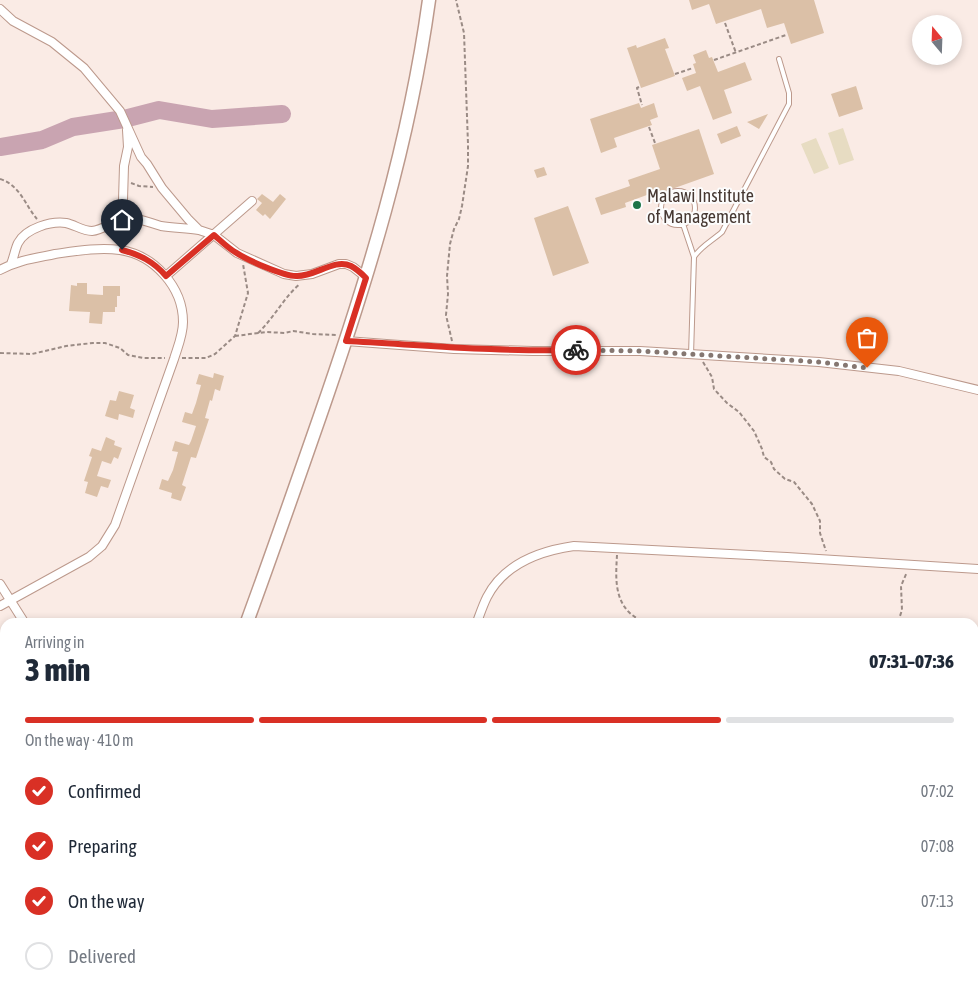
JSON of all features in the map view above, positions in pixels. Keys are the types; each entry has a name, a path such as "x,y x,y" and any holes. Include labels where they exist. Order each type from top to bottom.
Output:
{"highway":[{"path":"248,618 347,338 393,186 408,123 429,0"}],"street":[{"path":"0,9 13,21 52,42 84,68 109,96 124,119 141,157 162,188 188,220 200,230"},
{"path":"116,221 124,200 123,177 128,147 128,132 124,119"},
{"path":"166,276 252,201"},
{"path":"10,264 16,253 18,243 24,235 36,228 49,224 68,224 88,231 126,218 138,218 162,226 200,230 214,235 237,253 284,274 296,276 312,274 332,265 346,264 353,267 366,278"},
{"path":"0,270 20,261 62,253 101,248 122,250 144,258 156,265 166,276 174,290 182,311 182,334 174,359 110,535 102,546 89,557 0,606"},
{"path":"347,338 454,349 640,351 819,362 899,371 978,390"},
{"path":"478,618 486,598 495,585 517,565 544,551 574,546 978,569"},
{"path":"0,584 21,618"}],"lane":[{"path":"694,257 699,250 722,232 789,104 789,92 779,59"},
{"path":"674,192 685,192 695,204 691,219 683,224 676,225 671,223 663,215 661,209 664,198 674,192"},
{"path":"683,224 694,257 691,355"}],"path":[{"path":"454,349 446,315 447,276 450,244 454,229 460,219 468,166 464,33 456,0"},
{"path":"725,23 736,53"},
{"path":"714,60 786,35"},
{"path":"676,74 693,68"},
{"path":"639,87 637,88 642,106"},
{"path":"649,127 655,143"},
{"path":"123,177 139,186 162,188"},
{"path":"0,179 10,183 18,191 29,210 37,219 49,224"},
{"path":"0,353 32,354 66,346 93,343 120,348 128,355 144,358 206,358 216,354 235,336 248,293 244,266 237,253"},
{"path":"258,333 291,292 312,274"},
{"path":"235,336 258,333 285,334 293,331 347,338"},
{"path":"702,356 703,363 712,377 714,389 747,421 762,448 764,457 771,462 774,469 785,479 794,482 812,504 820,521 820,533 829,560"},
{"path":"618,548 617,588 625,608 637,618"},
{"path":"899,618 902,610 901,586 909,564"}],"shaded area":[{"path":"843,128 854,160 839,165 828,133"},
{"path":"816,138 829,168 814,174 801,144"}],"building":[{"path":"689,0 814,0 824,33 791,44 784,23 767,28 761,9 716,24 709,4 692,10"},
{"path":"665,38 669,48 665,49 675,76 641,88 627,48 636,45 637,48"},
{"path":"706,50 709,58 712,57 718,72 745,62 752,80 724,90 732,113 713,120 700,86 687,91 682,78 696,73 693,64 696,63 693,55"},
{"path":"856,86 863,109 839,117 831,94"},
{"path":"639,103 641,108 654,103 658,117 650,120 652,125 614,138 617,147 601,153 590,119"},
{"path":"768,114 759,129 747,122"},
{"path":"737,126 741,136 721,144 717,134"},
{"path":"699,129 714,174 655,195 655,192 625,203 626,207 601,215 595,198 630,186 628,180 660,169 652,145"},
{"path":"544,167 547,175 537,178 534,170"},
{"path":"262,194 273,202 280,194 286,199 270,219 265,214 263,216 256,210 262,203 257,199"},
{"path":"568,206 589,263 553,276 534,218"},
{"path":"77,283 87,283 87,294 103,295 103,286 120,286 120,296 117,296 115,312 103,312 102,324 89,323 90,312 69,311 71,285 77,286"},
{"path":"214,373 224,376 220,391 215,389 212,401 210,400 205,418 209,419 196,458 191,457 182,485 186,487 181,501 171,498 172,493 159,489 162,479 168,481 173,470 178,452 172,451 175,441 189,445 196,426 182,422 185,412 192,414 201,385 196,384 199,374 213,378"},
{"path":"119,391 134,395 130,408 135,410 133,418 119,414 118,420 105,416 110,400 116,401"},
{"path":"106,437 115,441 114,445 122,448 118,459 114,457 111,464 102,461 97,476 111,480 108,488 101,486 97,497 85,493 88,482 84,481 92,457 89,456 92,448 101,451"}],"waterway":[{"path":"0,147 42,140 73,127 124,119 159,110 212,119 282,114"}],"way so far":[{"path":"576,350 640,351 819,362 867,368"}],"place":[{"name":"Malawi Institute of Management","path":"637,205"}],"route":[{"path":"122,250 144,258 156,265 166,276 214,235 233,251 284,274 296,276 312,274 332,265 346,264 353,267 366,278 346,341 454,349 576,350"}]}
